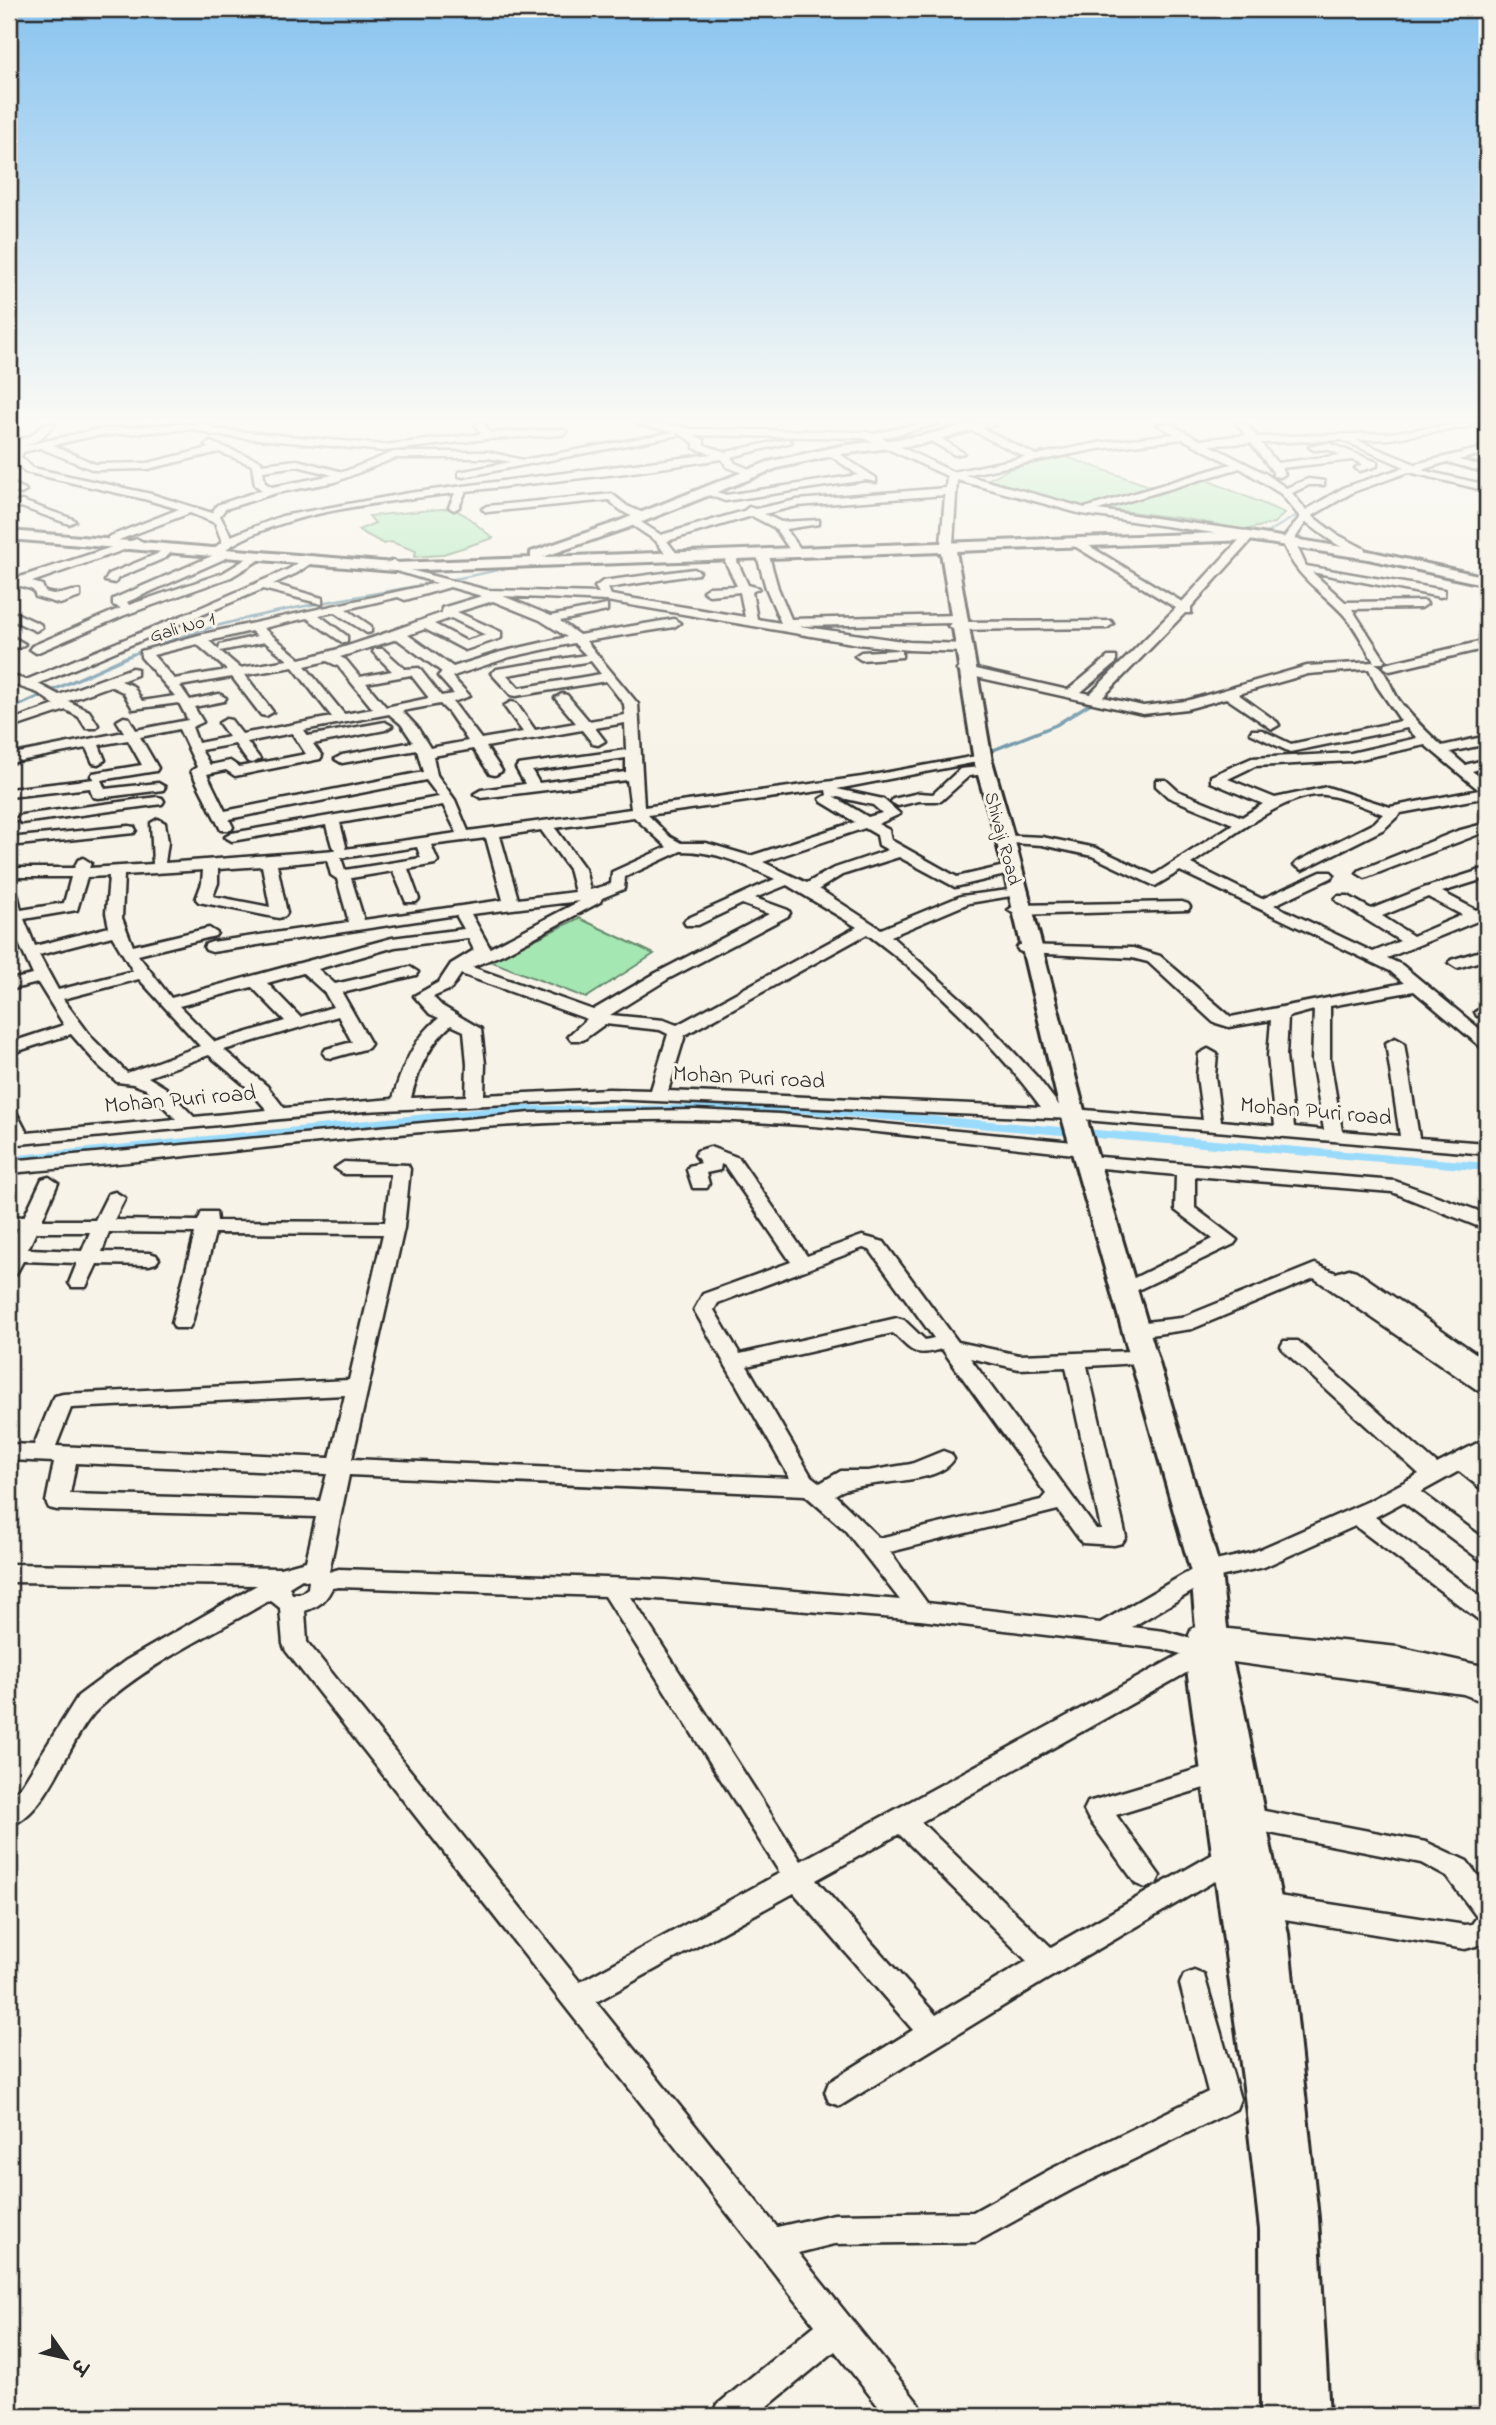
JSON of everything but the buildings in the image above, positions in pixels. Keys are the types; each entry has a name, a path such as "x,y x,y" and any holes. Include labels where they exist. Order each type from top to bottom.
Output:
{"main road":[{"path":"63,537 394,565"},
{"path":"508,563 581,537"},
{"path":"548,556 591,537"},
{"path":"508,563 548,556 797,552 1261,537"},
{"path":"946,547 1261,537"},
{"path":"1267,537 1361,551 1487,579"},
{"path":"1267,537 1487,579"},
{"path":"125,542 170,548 223,549 260,555 394,565 763,556 797,552"},
{"name":"Shivaji Road","path":"946,547 979,758 1010,869 1074,1134 1096,1206"},
{"path":"1096,1206 1125,1290 1198,1575 1218,1774 1262,2079 1280,2230 1282,2416"},
{"path":"1096,1206 1132,1358 1198,1575"},
{"path":"1205,1645 1249,1819 1270,1934 1298,2218 1308,2416"}],"street":[{"path":"14,583 135,537"},
{"path":"221,537 223,549"},
{"path":"133,609 117,602 243,537"},
{"path":"666,537 660,539 671,554"},
{"path":"787,537 797,552"},
{"path":"946,547 947,537"},
{"path":"1266,537 1291,552 1301,569 1340,606 1366,638 1388,682 1401,701 1446,749 1487,781"},
{"path":"1096,700 1234,555 1266,537"},
{"path":"1266,537 1292,569 1333,608 1380,664 1392,699 1410,723 1487,791"},
{"path":"1334,537 1361,551"},
{"path":"1077,543 1185,609"},
{"path":"111,580 113,576 161,556 170,548"},
{"path":"36,649 133,609 227,575 260,555"},
{"path":"763,556 772,588 788,623 955,615 1048,630 1107,624"},
{"path":"732,557 747,594 752,623"},
{"path":"9,695 263,585 311,559"},
{"path":"394,565 486,594 543,618 570,634 594,657 631,704 634,775 639,811 665,840 678,847"},
{"path":"1301,569 1317,569 1440,593"},
{"path":"604,603 605,592 601,587 607,583 694,572"},
{"path":"520,593 539,582"},
{"path":"14,583 38,588 40,594 60,600"},
{"name":"Gali No 1","path":"186,701 145,654 199,639 400,593 405,596 453,583"},
{"path":"199,585 236,597"},
{"path":"263,585 318,601"},
{"path":"709,590 772,588"},
{"path":"452,614 422,624 464,646 497,635 446,611 486,594 520,593 896,645 961,649"},
{"path":"42,606 76,594"},
{"path":"523,626 543,618 604,603"},
{"path":"1340,606 1421,604"},
{"path":"177,606 225,619"},
{"path":"336,608 367,629"},
{"path":"495,616 520,608"},
{"path":"309,614 343,639"},
{"path":"305,741 464,696 444,676 473,664 591,628 657,617"},
{"path":"11,618 36,627"},
{"path":"458,654 570,634 674,623"},
{"path":"172,683 328,657 426,625"},
{"path":"253,627 296,663 341,719"},
{"path":"397,633 451,672"},
{"path":"224,648 267,638"},
{"path":"199,639 238,673 239,679 266,712"},
{"path":"1380,664 1487,642"},
{"path":"965,670 1143,710 1187,705 1307,670 1380,664 1470,648 1487,642"},
{"path":"1470,648 1487,658"},
{"path":"861,656 961,649"},
{"path":"379,652 402,673"},
{"path":"328,657 342,663 387,716"},
{"path":"594,657 497,673 516,692 610,676"},
{"path":"1071,694 1112,660"},
{"path":"358,681 414,671 440,701 454,710 495,771"},
{"path":"9,734 17,732 9,726 55,698 132,672"},
{"path":"9,679 28,685 84,714 91,725"},
{"path":"110,681 128,689 138,706 219,698"},
{"path":"1228,693 1272,725"},
{"path":"562,698 598,741"},
{"path":"9,759 27,748 91,743 127,728 197,722 186,701"},
{"path":"511,706 541,747"},
{"path":"193,748 341,719 400,715 422,749 430,765 430,775 448,800 463,830"},
{"path":"534,787 523,768 541,747 585,726 632,718"},
{"path":"226,723 253,759"},
{"path":"1257,733 1290,748 1410,723"},
{"path":"184,724 193,748 206,770"},
{"path":"99,776 150,768 127,728"},
{"path":"240,856 198,771 230,765 235,772 315,756 296,729"},
{"path":"1274,803 1216,779 1252,762 1351,757 1427,740"},
{"path":"1446,749 1487,740"},
{"path":"91,743 98,760"},
{"path":"342,759 479,744 633,753"},
{"path":"9,864 117,870 270,861 463,830 827,793 979,758"},
{"path":"898,802 919,797 936,798 979,758"},
{"path":"9,872 423,843 979,758"},
{"path":"1470,767 1487,763"},
{"path":"220,816 430,775"},
{"path":"481,794 634,775"},
{"path":"97,783 98,794 157,794 15,820 18,806 9,793 97,783"},
{"path":"1161,783 1173,794 1244,823"},
{"path":"1002,838 1042,841 1096,852 1155,881 1182,866 1274,803 1327,791 1392,812"},
{"path":"1263,904 1326,875 1302,865 1378,826 1396,809 1487,791"},
{"path":"827,793 884,834 884,842 955,882 1010,869"},
{"path":"749,861 893,814 878,802 864,797 827,793"},
{"path":"232,837 448,800"},
{"path":"332,820 339,875 342,875 357,923"},
{"path":"158,823 161,842 159,861"},
{"path":"546,826 577,869 584,896"},
{"path":"1365,873 1462,834 1487,827"},
{"path":"9,842 129,830"},
{"path":"13,916 71,907 87,833"},
{"path":"492,834 511,903"},
{"path":"339,875 430,861 423,843"},
{"path":"457,967 496,951 606,893 618,886 617,875 678,847 706,847 749,861 808,888 894,946 997,1042 1074,1134"},
{"path":"808,888 837,872 901,851"},
{"path":"211,866 210,883 204,899 279,914 269,869 270,861"},
{"path":"399,866 411,899"},
{"path":"1182,866 1396,968 1487,1043"},
{"path":"117,870 114,916 129,952 168,1004 211,1048 274,1105 278,1114"},
{"path":"1371,915 1429,891 1487,873"},
{"path":"692,922 788,879"},
{"path":"1429,891 1481,913"},
{"path":"9,893 13,916 29,953 76,1027 115,1072 123,1077 152,1083 188,1122"},
{"path":"129,952 606,893"},
{"path":"577,1036 598,1018 662,976 782,913 741,898"},
{"path":"657,1096 677,1032 874,932 966,899 1017,904 1182,907"},
{"path":"1343,899 1412,942"},
{"path":"461,910 483,951 457,967 445,985 422,996 436,1010 472,1029 476,1064 475,1100"},
{"path":"1373,958 1481,913"},
{"path":"29,953 118,929"},
{"path":"168,1004 392,943 474,933"},
{"path":"1029,949 1133,953 1154,959 1219,1018 1229,1022 1416,986"},
{"path":"1457,963 1487,954"},
{"path":"305,967 332,990 362,1044 332,1053"},
{"path":"457,967 598,1018 664,1025 677,1032"},
{"path":"332,990 410,972"},
{"path":"55,996 144,973"},
{"path":"9,985 43,977"},
{"path":"254,979 297,1023"},
{"path":"1320,1003 1323,1011 1321,1060 1334,1136"},
{"path":"132,1077 211,1048 341,1010"},
{"path":"1280,1014 1278,1056 1285,1132"},
{"path":"401,1104 408,1073 435,1028 449,1017"},
{"path":"9,1049 76,1027"},
{"path":"1395,1043 1410,1142"},
{"path":"1208,1054 1206,1076 1213,1126"},
{"name":"Mohan Puri road","path":"15,1139 401,1104 609,1094 657,1096 1074,1134 1213,1126 1487,1149"},
{"path":"9,1114 15,1139"},
{"path":"9,1167 531,1118 695,1115 1074,1134 1186,1169 1395,1187 1469,1214 1487,1224"},
{"path":"701,1184 696,1170 713,1166 704,1156 710,1153 732,1162 803,1264"},
{"path":"9,1573 284,1589 302,1603 315,1597 329,1510 394,1228 401,1169 344,1168"},
{"path":"1125,1290 1227,1240 1185,1210 1186,1169"},
{"path":"11,1260 50,1183"},
{"path":"79,1283 115,1198"},
{"path":"9,1222 102,1226 208,1220 394,1228"},
{"path":"182,1323 208,1220"},
{"path":"920,1611 897,1577 830,1500 803,1482 704,1310 710,1299 862,1241 877,1246 1090,1537 1114,1536 1075,1360"},
{"path":"11,1260 89,1257 149,1259"},
{"path":"1136,1330 1185,1324 1315,1270 1335,1280 1487,1386"},
{"path":"1335,1280 1349,1275 1487,1371"},
{"path":"733,1362 897,1325 922,1348 949,1344 1020,1362 1132,1358"},
{"path":"1291,1346 1435,1475"},
{"path":"42,1454 63,1401 356,1387"},
{"path":"1101,1634 1198,1575 1256,1561 1359,1516 1487,1446"},
{"path":"9,1452 815,1491 841,1479 868,1479 915,1471 943,1459"},
{"path":"67,1455 57,1502 329,1510"},
{"path":"1461,1461 1487,1480"},
{"path":"1405,1492 1487,1553"},
{"path":"872,1548 1048,1506 1058,1496"},
{"path":"1359,1516 1487,1614"},
{"path":"9,1815 31,1793 87,1703 134,1668 284,1589 300,1570 318,1577 666,1589 920,1611 1205,1645 1464,1685 1487,1693"},
{"path":"612,1587 796,1876 932,2031"},
{"path":"284,1589 295,1644 907,2416"},
{"path":"576,1999 1205,1645 1398,1656 1487,1677"},
{"path":"1146,1876 1097,1810 1218,1774"},
{"path":"900,1819 1047,1962"},
{"path":"1249,1819 1426,1853 1457,1869 1487,1909"},
{"path":"840,2092 932,2031 1047,1962 1230,1858"},
{"path":"1265,1906 1465,1937 1480,1934 1487,1925"},
{"path":"1194,1984 1225,2099"},
{"path":"771,2245 834,2229 976,2227 1062,2179 1262,2079"},
{"path":"730,2416 837,2328"}],"green space":[{"path":"371,537 493,538 440,555 414,557 416,551 391,542 384,544"},
{"path":"579,918 654,954 586,998 490,961"}],"waterway":[{"path":"1193,605 1251,542 1259,537"},
{"path":"129,656 173,639 265,614 498,570"},
{"path":"9,710 133,654"},
{"path":"991,751 1056,725 1094,701"},
{"path":"9,867 34,868"},
{"path":"9,1160 506,1110 800,1109 1487,1167"}]}
